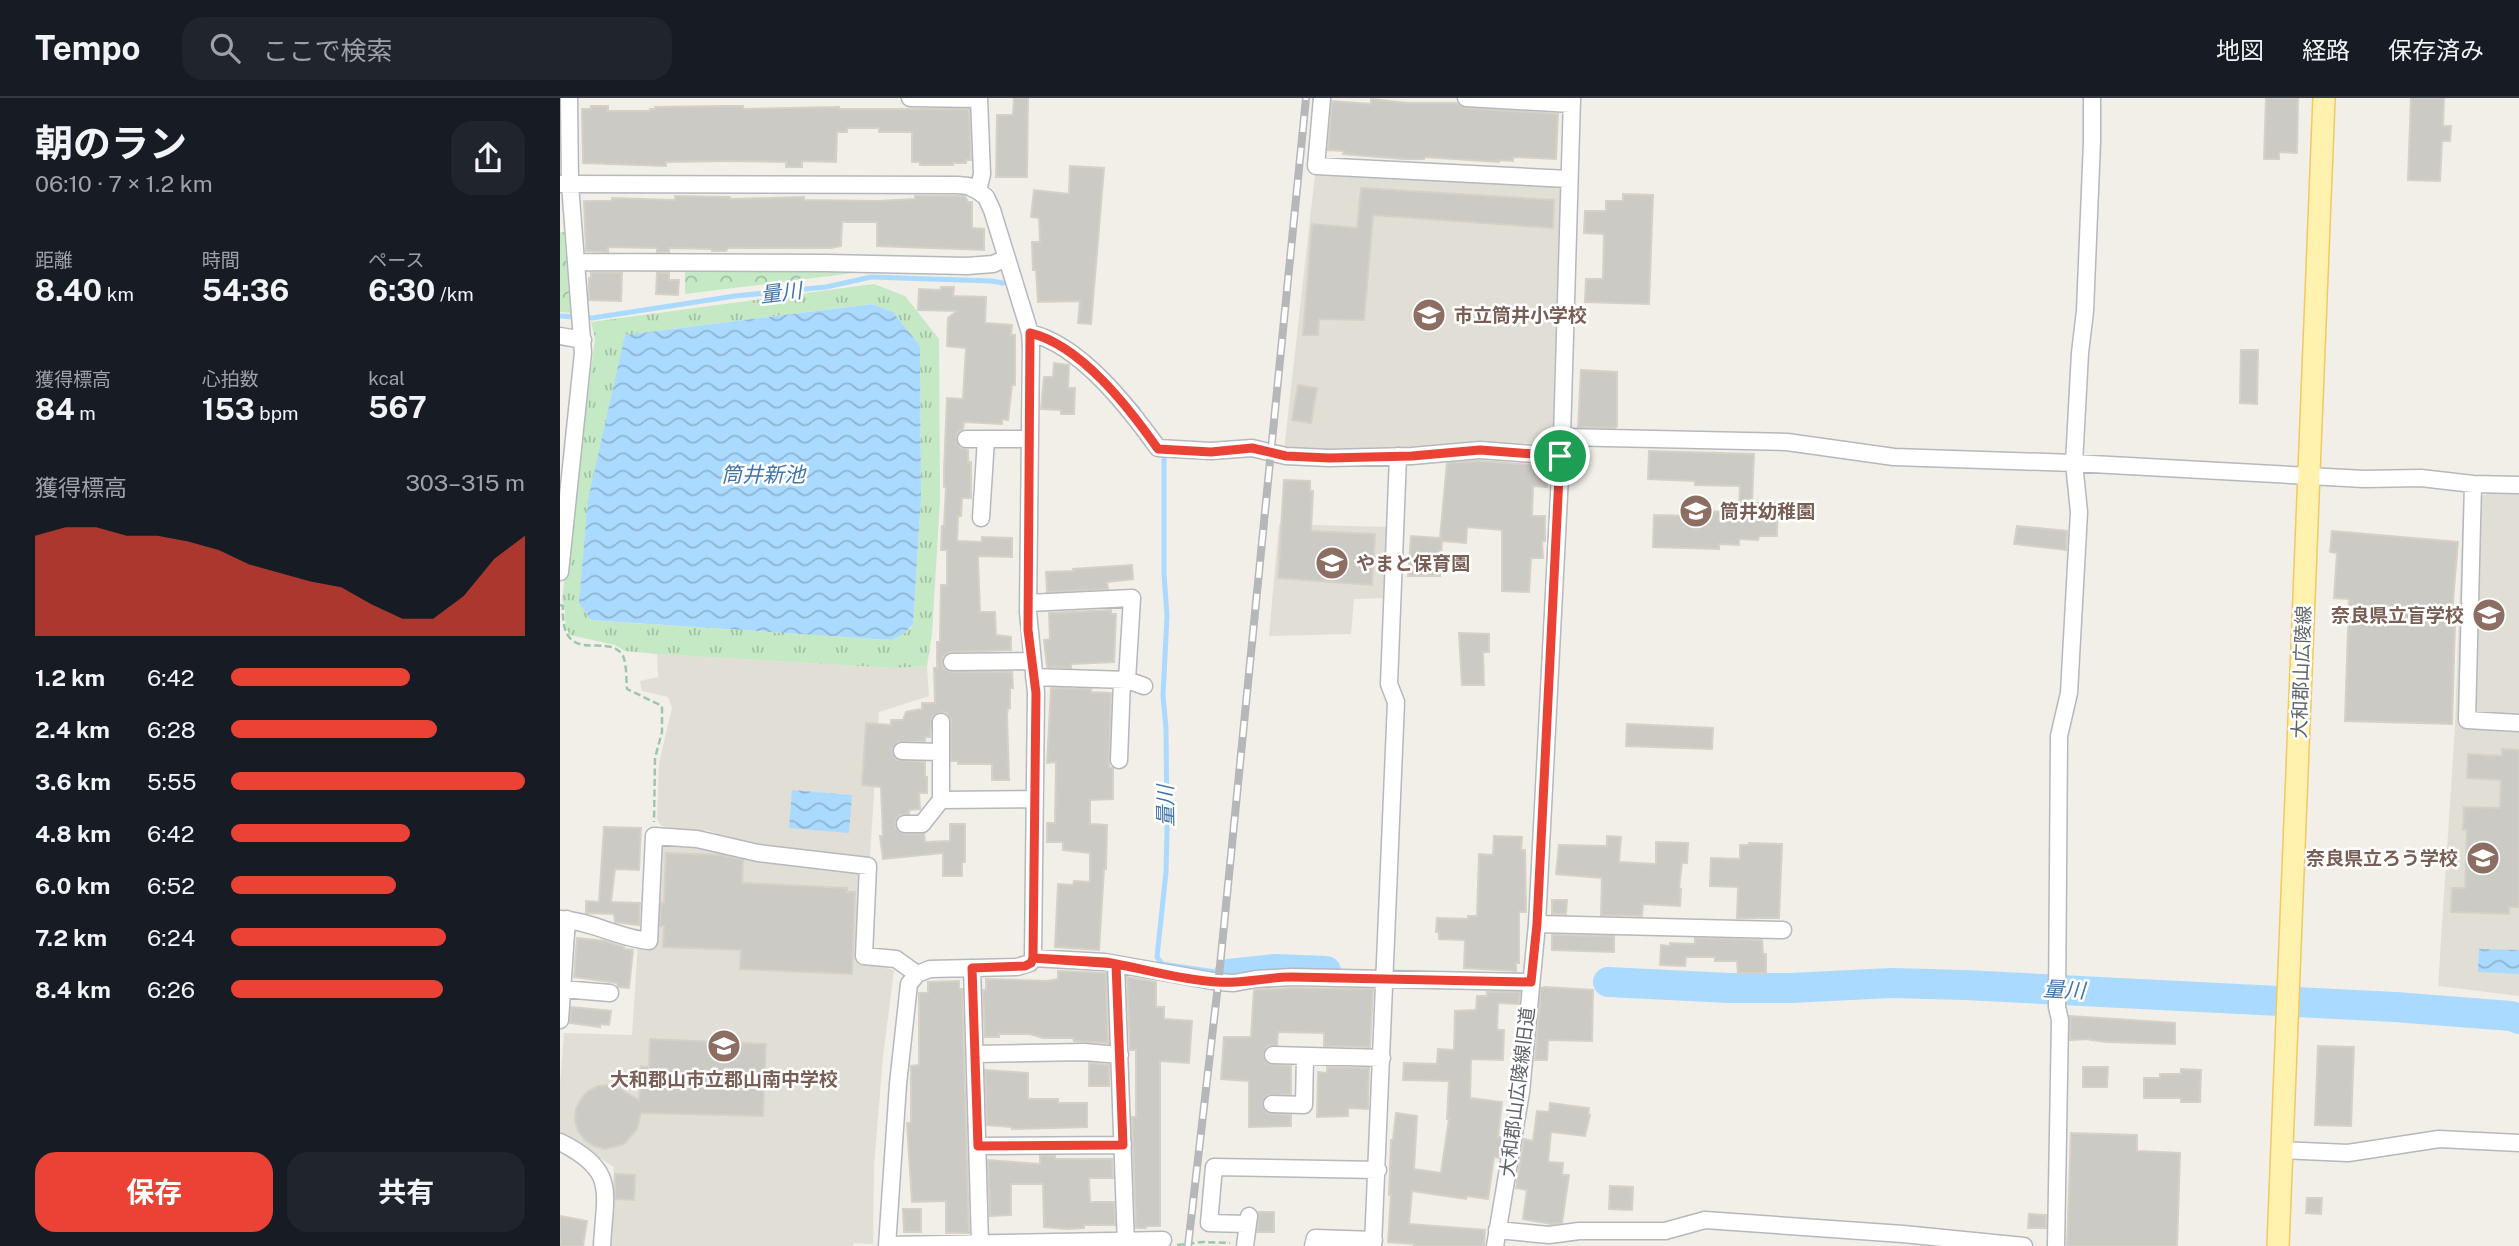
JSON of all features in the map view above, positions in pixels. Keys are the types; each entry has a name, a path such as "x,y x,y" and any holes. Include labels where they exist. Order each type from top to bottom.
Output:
{"main road":[{"name":"大和郡山広陵線","path":"2278,1246 2324,98"}],"street":[{"path":"560,572 577,416 582,333 565,184 569,98"},
{"path":"910,98 979,98 982,174 978,191"},
{"path":"1322,98 1316,166 1568,179"},
{"path":"1466,98 1572,101"},
{"path":"2056,1246 2060,1020 2057,1007 2059,736 2068,693 2080,512 2074,463 2085,311 2092,98"},
{"name":"大和郡山広陵線旧道","path":"1496,1238 1521,1092 1537,924 1562,437 1572,101"},
{"path":"565,184 957,185 968,186 986,197 1030,333 1028,630 1036,693 1033,958 1031,963 1025,966 930,969 917,974 909,984 887,1245 1167,1243"},
{"path":"576,262 967,266 993,264 1007,258"},
{"path":"560,337 582,333"},
{"path":"1030,333 1044,336 1116,392 1158,449 1211,452 1252,448 1286,456 1329,458 1480,450 1560,456"},
{"path":"560,415 577,416"},
{"path":"1562,437 1787,442 1894,457 2074,463 2364,479 2421,478 2473,484 2519,485"},
{"path":"966,439 1029,439"},
{"path":"981,518 986,439"},
{"path":"1313,1246 1315,1238 1373,1243 1396,702 1389,684 1398,456"},
{"path":"2473,484 2467,720 2519,723"},
{"path":"1028,603 1132,598 1119,760"},
{"path":"952,662 1124,680 1144,686"},
{"path":"905,824 922,824 941,800 941,722"},
{"path":"902,751 941,752"},
{"path":"941,800 1035,799"},
{"path":"560,1020 564,919 586,922 638,940 649,941 654,836 697,838 758,853 868,866 864,956 896,959 917,974"},
{"path":"1537,924 1783,930"},
{"path":"1033,958 1116,964 1234,983 1283,977 1384,975 1531,982"},
{"path":"1116,964 1126,1243"},
{"path":"972,968 983,1244"},
{"path":"562,989 610,993"},
{"path":"975,1054 1084,1052 1120,1055"},
{"path":"1273,1055 1382,1058"},
{"path":"1272,1104 1304,1105 1305,1056"},
{"path":"2281,1150 2348,1153 2439,1139 2519,1143"},
{"path":"560,1142 592,1161 600,1171 604,1182 602,1246"},
{"path":"978,1146 1123,1145"},
{"path":"1245,1245 1248,1219 1209,1223 1214,1167 1378,1170"},
{"path":"1496,1238 1579,1231 1665,1231 1705,1220 1903,1234 2024,1246"}],"path":[{"path":"560,605 563,606 561,624 565,636 576,643 618,652 622,656 627,689 662,706 662,732 655,758 654,836"},
{"path":"1167,1243 1213,1242 1245,1245"}],"shaded area":[{"name":"市立筒井小学校","path":"1315,175 1559,183 1567,187 1553,444 1469,442 1346,456 1284,450"},
{"path":"2492,492 2519,493 2519,996 2438,986 2455,727 2463,503"},
{"name":"やまと保育園","path":"1279,524 1390,527 1388,598 1354,599 1351,634 1269,636"},
{"path":"657,654 895,668 927,666 929,696 879,712 870,857 790,850 707,830 699,832 661,826 657,819 659,763 672,708 668,697 642,691 640,681 658,677"},
{"name":"大和郡山市立郡山南中学校","path":"668,840 857,870 863,880 858,962 894,970 883,1057 874,1166 873,1244 609,1246 614,1167 560,1133 564,1033 632,1035 638,943 654,945 658,846"}],"green space":[{"path":"560,232 564,232 571,313 560,312"},
{"path":"685,269 885,269 685,294"},
{"path":"874,284 905,296 939,339 940,499 932,634 927,666 895,668 657,654 625,651 615,645 570,635 562,600 595,338 591,322","holes":["872,304 893,312 920,346 921,499 913,626 891,640 590,620 625,335"]}],"water":[{"name":"筒井新池","path":"872,304 893,312 920,346 921,499 913,625 891,640 591,620 579,603 588,500 625,335"},
{"path":"792,790 852,795 849,833 789,828"},
{"path":"2479,949 2519,950 2519,974 2478,972"}],"building":[{"path":"1014,98 1028,98 1027,177 996,177 997,115 1013,115"},
{"path":"2266,98 2298,98 2297,153 2279,152 2279,159 2264,159"},
{"path":"2411,98 2444,98 2443,126 2451,126 2450,141 2442,141 2440,181 2408,180"},
{"path":"1371,99 1408,103 1457,103 1465,108 1558,114 1556,159 1513,157 1513,161 1499,162 1424,157 1404,159 1343,154 1344,151 1328,150 1332,101 1371,104"},
{"path":"591,106 608,106 608,111 721,106 743,106 743,109 969,109 971,160 953,165 920,165 920,162 912,162 912,132 847,128 847,132 837,132 836,162 802,161 802,167 786,167 786,162 666,162 666,166 583,163 582,109 591,109"},
{"path":"1070,166 1104,168 1091,324 1078,323 1080,301 1038,302 1036,270 1033,270 1032,242 1040,242 1039,218 1031,217 1034,190 1069,194"},
{"path":"1361,188 1554,200 1553,228 1373,215 1364,320 1319,319 1318,335 1303,335 1312,224 1357,228"},
{"path":"1623,194 1653,195 1649,304 1585,302 1586,279 1603,279 1604,234 1584,233 1585,211 1606,211 1606,201 1623,201"},
{"path":"675,196 730,199 804,197 804,200 877,201 915,199 915,196 965,196 968,202 972,202 972,228 984,229 984,250 877,246 877,222 842,222 841,246 831,248 728,248 726,251 712,251 669,248 669,252 657,252 657,248 608,247 608,252 586,251 584,201 612,201 612,198 675,200"},
{"path":"591,273 622,273 621,301 589,300"},
{"path":"657,273 669,273 669,280 679,280 678,295 656,294"},
{"path":"941,287 954,287 953,296 986,297 985,323 1012,325 1011,335 1015,335 1015,385 1012,385 1008,420 1002,419 1002,424 964,422 963,429 957,433 956,438 960,448 968,450 968,462 971,462 971,498 962,498 957,541 982,542 982,537 1012,538 1012,557 978,556 980,612 995,612 996,635 1011,637 1011,650 951,652 943,656 942,661 943,668 951,672 1012,672 1013,688 1010,688 1010,708 1007,715 1009,780 992,780 992,764 958,764 958,761 951,761 951,721 947,713 942,712 932,717 930,737 925,737 925,741 898,742 892,750 897,760 925,762 927,777 927,793 919,793 920,809 899,815 895,823 896,829 904,834 924,834 925,842 950,841 950,824 965,824 965,862 962,862 962,876 943,876 943,853 883,859 880,836 883,836 881,787 862,785 866,723 891,725 891,720 903,720 906,712 922,709 922,703 935,703 934,668 937,668 937,642 940,642 941,585 947,585 947,550 941,550 946,487 944,470 947,398 963,399 966,348 947,346 948,318 957,311 918,310 919,289 941,290"},
{"path":"2241,350 2258,350 2257,404 2240,403"},
{"path":"1054,363 1069,365 1068,388 1075,388 1074,414 1041,409 1044,377 1053,377"},
{"path":"1581,370 1617,372 1615,428 1578,427"},
{"path":"1298,385 1317,388 1311,423 1292,420"},
{"path":"1649,451 1754,454 1752,503 1778,503 1777,536 1759,536 1758,540 1739,539 1739,545 1719,544 1719,549 1653,547 1654,515 1694,516 1694,511 1739,512 1740,486 1695,485 1695,481 1648,479"},
{"path":"1480,461 1548,466 1547,487 1533,486 1532,516 1545,516 1545,541 1542,541 1543,558 1531,558 1529,592 1502,591 1502,530 1467,527 1466,543 1442,541 1440,576 1408,576 1411,536 1440,538 1447,463"},
{"path":"1284,480 1310,481 1310,491 1313,491 1311,531 1375,534 1372,585 1278,578"},
{"path":"2017,526 2067,531 2066,550 2014,544"},
{"path":"2332,531 2458,542 2451,624 2455,624 2452,724 2345,721 2349,599 2334,598 2337,553 2330,552"},
{"path":"1132,565 1133,579 1107,582 1108,589 1047,592 1046,572"},
{"path":"1111,610 1111,614 1116,614 1114,662 1071,664 1071,668 1047,667 1044,640 1050,639 1049,613"},
{"path":"1459,633 1489,634 1489,652 1483,652 1484,685 1462,685"},
{"path":"1051,688 1091,689 1091,692 1111,693 1109,767 1113,768 1113,799 1090,800 1090,824 1107,825 1099,950 1055,947 1058,884 1090,882 1090,853 1063,850 1063,842 1047,842 1047,823 1055,823 1056,762 1047,763"},
{"path":"1627,724 1713,728 1712,749 1626,746"},
{"path":"2502,749 2519,750 2519,907 2509,907 2509,914 2451,912 2452,888 2465,888 2467,830 2463,830 2464,807 2500,808 2501,780 2467,778 2468,754 2502,756"},
{"path":"604,827 641,828 639,870 615,869 611,902 640,903 639,925 615,922 614,914 586,913 586,901 599,902"},
{"path":"1494,836 1522,837 1521,850 1525,850 1526,912 1519,912 1519,963 1516,963 1516,971 1464,968 1465,940 1439,939 1439,932 1436,932 1437,918 1468,919 1468,916 1477,916 1479,854 1493,855"},
{"path":"1607,836 1621,837 1619,862 1656,864 1656,842 1688,843 1687,863 1682,863 1680,906 1643,904 1642,916 1601,915 1602,878 1556,874 1559,845 1607,846"},
{"path":"1782,844 1779,918 1737,918 1738,887 1710,886 1711,858 1740,859 1740,845"},
{"path":"666,853 721,855 743,860 742,883 847,888 847,892 855,892 852,974 740,969 741,950 663,947 664,926 660,926 661,903 664,903"},
{"path":"1552,900 1567,900 1566,914 1552,914"},
{"path":"1552,935 1614,936 1614,952 1552,950"},
{"path":"577,938 605,941 633,950 629,988 618,987 617,983 574,977"},
{"path":"1695,938 1762,940 1763,954 1766,954 1766,973 1738,973 1737,961 1715,961 1715,957 1686,957 1685,966 1660,965 1661,945 1695,944"},
{"path":"1058,971 1106,973 1108,1043 1074,1041 1073,1038 1043,1038 1030,1034 985,1037 983,990 986,990 986,979 1048,981 1058,979"},
{"path":"1127,977 1156,982 1156,1007 1164,1007 1164,1019 1192,1021 1189,1063 1160,1061 1160,1226 1146,1228 1136,1228 1132,1117 1136,1117 1136,1050 1130,1050"},
{"path":"959,981 959,989 962,989 969,1233 946,1233 946,1201 912,1202 907,1123 911,1123 911,1066 919,1065 919,993 928,993 928,982"},
{"path":"1541,988 1593,990 1592,1041 1548,1040 1547,1060 1535,1060"},
{"path":"1373,989 1370,1047 1324,1046 1324,1033 1278,1032 1277,1045 1267,1046 1263,1055 1268,1064 1291,1066 1291,1094 1268,1095 1262,1104 1267,1113 1291,1115 1291,1126 1249,1127 1249,1081 1221,1079 1224,1037 1251,1037 1254,990"},
{"path":"1487,992 1520,992 1519,1004 1498,1003 1497,1030 1504,1030 1503,1060 1471,1059 1470,1098 1502,1102 1498,1137 1503,1137 1499,1158 1494,1157 1488,1199 1467,1196 1466,1199 1412,1191 1409,1224 1485,1230 1484,1246 1414,1246 1388,1242 1391,1140 1396,1113 1417,1116 1414,1169 1441,1173 1449,1119 1449,1081 1403,1080 1404,1063 1437,1064 1438,1049 1454,1050 1455,1011 1476,1010 1477,996 1487,996"},
{"path":"571,1007 611,1011 609,1025 600,1024 600,1027 570,1023"},
{"path":"2070,1016 2175,1023 2175,1044 2070,1040"},
{"path":"650,1039 766,1044 763,1116 641,1113 637,1129 624,1144 605,1149 585,1140 578,1131 575,1120 581,1099 588,1091 598,1086 609,1085 639,1100 641,1066 649,1067"},
{"path":"2318,1046 2354,1047 2351,1126 2315,1125"},
{"path":"1089,1063 1109,1065 1109,1086 1089,1086"},
{"path":"1327,1067 1369,1068 1368,1109 1348,1108 1348,1116 1317,1117 1318,1072 1327,1073"},
{"path":"2083,1067 2108,1067 2107,1087 2083,1087"},
{"path":"2181,1069 2201,1070 2200,1102 2181,1102 2181,1098 2144,1098 2144,1078 2160,1078 2160,1074 2181,1074"},
{"path":"985,1070 1028,1073 1028,1099 1087,1103 1087,1127 1012,1129 987,1125"},
{"path":"1550,1103 1589,1108 1590,1115 1585,1136 1551,1132 1548,1162 1563,1163 1562,1175 1569,1175 1562,1223 1551,1224 1523,1219 1527,1190 1516,1188 1524,1139 1533,1141 1537,1111 1549,1112"},
{"path":"2071,1133 2137,1135 2137,1151 2180,1153 2177,1246 2067,1246"},
{"path":"1040,1156 1055,1156 1055,1159 1112,1159 1113,1178 1089,1178 1090,1202 1114,1202 1115,1225 1084,1225 1084,1228 1067,1229 1044,1227 1043,1184 1011,1184 1011,1215 990,1216 988,1160 1040,1164"},
{"path":"615,1174 635,1175 634,1200 615,1199"},
{"path":"1610,1186 1633,1187 1632,1210 1609,1209"},
{"path":"2307,1198 2322,1198 2321,1214 2306,1213"},
{"path":"903,1209 921,1209 921,1232 904,1232"},
{"path":"1259,1212 1274,1212 1274,1232 1257,1232"},
{"path":"2029,1214 2046,1215 2046,1228 2028,1228"},
{"path":"560,1216 587,1221 583,1246 560,1246"}],"waterway":[{"name":"量川","path":"560,316 592,318 735,296 826,287 871,277 1003,283"},
{"name":"量川","path":"1116,385 1138,409"},
{"name":"量川","path":"1164,452 1164,574 1167,616 1163,695 1167,831 1166,872 1157,957 1162,964 1229,974"},
{"name":"量川","path":"1229,974 1276,969 1326,971"},
{"name":"量川","path":"1608,982 1729,988 1891,983 1965,985 2395,1007 2511,1016 2519,1019"}],"railway":[{"path":"1188,1246 1219,976 1306,98"}],"place":[{"name":"市立筒井小学校","path":"1429,315"},
{"name":"筒井幼稚園","path":"1696,511"},
{"name":"やまと保育園","path":"1332,563"},
{"name":"奈良県立盲学校","path":"2489,615"},
{"name":"奈良県立ろう学校","path":"2483,858"},
{"name":"大和郡山市立郡山南中学校","path":"724,1046"}],"route":[{"path":"1560,456 1480,450 1412,456 1329,458 1286,456 1252,448 1211,452 1158,449 1116,392 1044,336 1030,333 1028,630 1036,693 1033,958 1116,964 1123,1145 978,1146 972,968 1025,966 1031,963 1033,958 1105,962 1136,967 1205,981 1234,983 1273,977 1531,982 1537,924 1560,456"}]}
